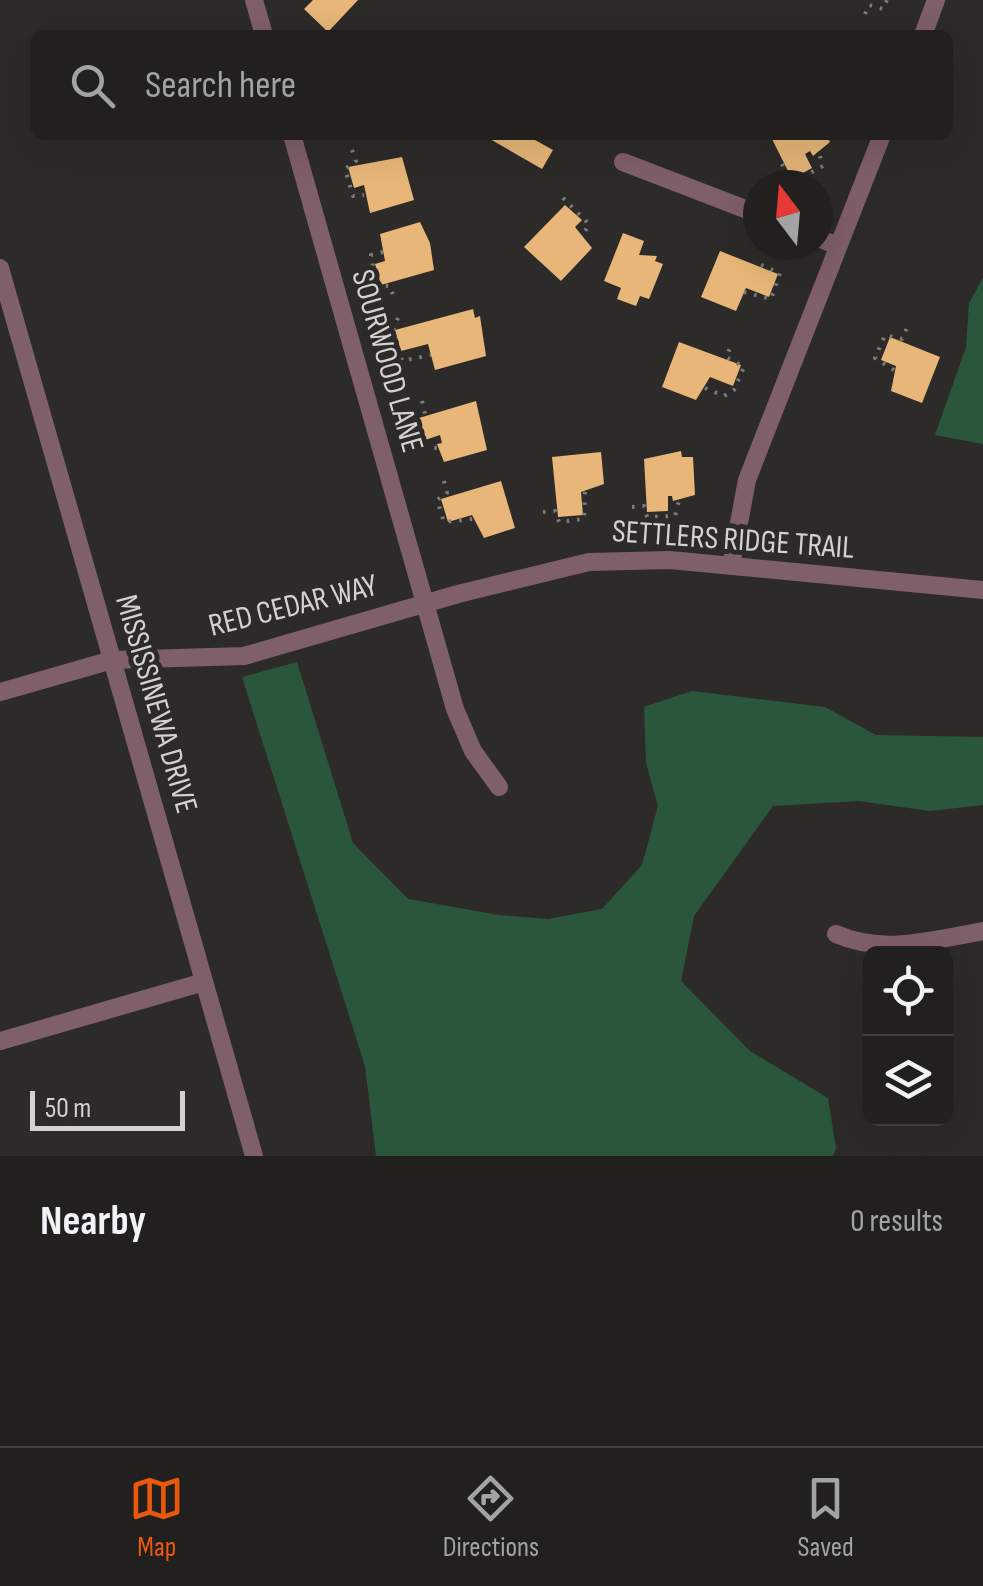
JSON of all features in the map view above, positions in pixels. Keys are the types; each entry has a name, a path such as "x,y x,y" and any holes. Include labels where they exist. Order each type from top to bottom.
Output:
{"street":[{"path":"254,0 263,30"},
{"path":"925,30 936,0"},
{"name":"SOURWOOD LANE","path":"293,140 455,709 474,751 500,787"},
{"path":"731,566 747,480 880,140"},
{"path":"624,162 743,208"},
{"path":"833,244 838,246"},
{"name":"MISSISSINEWA DRIVE","path":"0,268 254,1156"},
{"name":"SETTLERS RIDGE TRAIL","path":"424,604 589,562 642,559 983,590"},
{"name":"RED CEDAR WAY","path":"0,692 112,660 244,656 424,604"},
{"path":"836,934 854,942 889,945 983,932"},
{"path":"0,1041 204,982"}],"path":[{"path":"865,14 869,5 883,9 888,0"},
{"path":"352,150 356,161 346,169 353,196 364,195"},
{"path":"782,164 793,182 823,166 819,153"},
{"path":"563,198 589,224 583,236"},
{"path":"382,252 372,255 370,261 376,286 390,286 394,298"},
{"path":"744,292 770,299 780,272 759,264"},
{"path":"398,318 393,331 402,362 431,354"},
{"path":"894,370 876,358 885,335 902,338 906,328"},
{"path":"706,388 724,396 734,390 744,368 726,357 731,346"},
{"path":"422,401 425,414 416,421 423,447 438,448"},
{"path":"444,482 447,493 437,500 444,522 450,525 473,519"},
{"path":"542,512 554,511 558,522 584,519 584,492"},
{"path":"632,507 644,506 646,517 675,516 679,500"}],"green space":[{"path":"983,278 983,444 935,435 966,347 969,303"},
{"path":"297,662 353,843 408,899 499,915 548,919 602,909 642,865 658,806 646,763 644,707 692,691 825,707 876,735 983,737 983,805 930,811 859,801 773,806 694,916 681,981 750,1051 828,1098 836,1148 833,1156 376,1156 365,1066 242,677"}],"building":[{"path":"313,0 358,0 330,30 304,9"},
{"path":"492,140 535,140 553,150 542,169"},
{"path":"772,140 829,140 813,156 810,151 805,154 812,168 788,170"},
{"path":"402,157 414,200 370,213 364,185 354,188 348,167"},
{"path":"565,205 582,220 575,227 592,248 561,281 524,247"},
{"path":"420,222 430,243 434,270 381,285 375,264 385,261 380,234"},
{"path":"623,233 644,241 639,255 657,256 655,261 663,264 649,299 640,296 636,306 617,299 621,288 604,281"},
{"path":"720,251 778,274 769,297 746,288 736,311 701,297"},
{"path":"473,309 475,318 480,316 486,356 435,370 428,344 401,351 395,330"},
{"path":"890,337 940,357 922,403 891,391 896,366 881,360"},
{"path":"679,342 741,365 733,386 710,377 696,400 662,387"},
{"path":"476,401 487,450 444,462 437,444 442,443 440,435 425,440 419,418"},
{"path":"681,451 682,457 693,457 695,495 673,501 668,496 668,511 647,512 644,459"},
{"path":"601,452 604,484 581,492 583,515 558,517 552,457"},
{"path":"501,481 515,528 484,538 472,515 448,522 441,499"}]}
